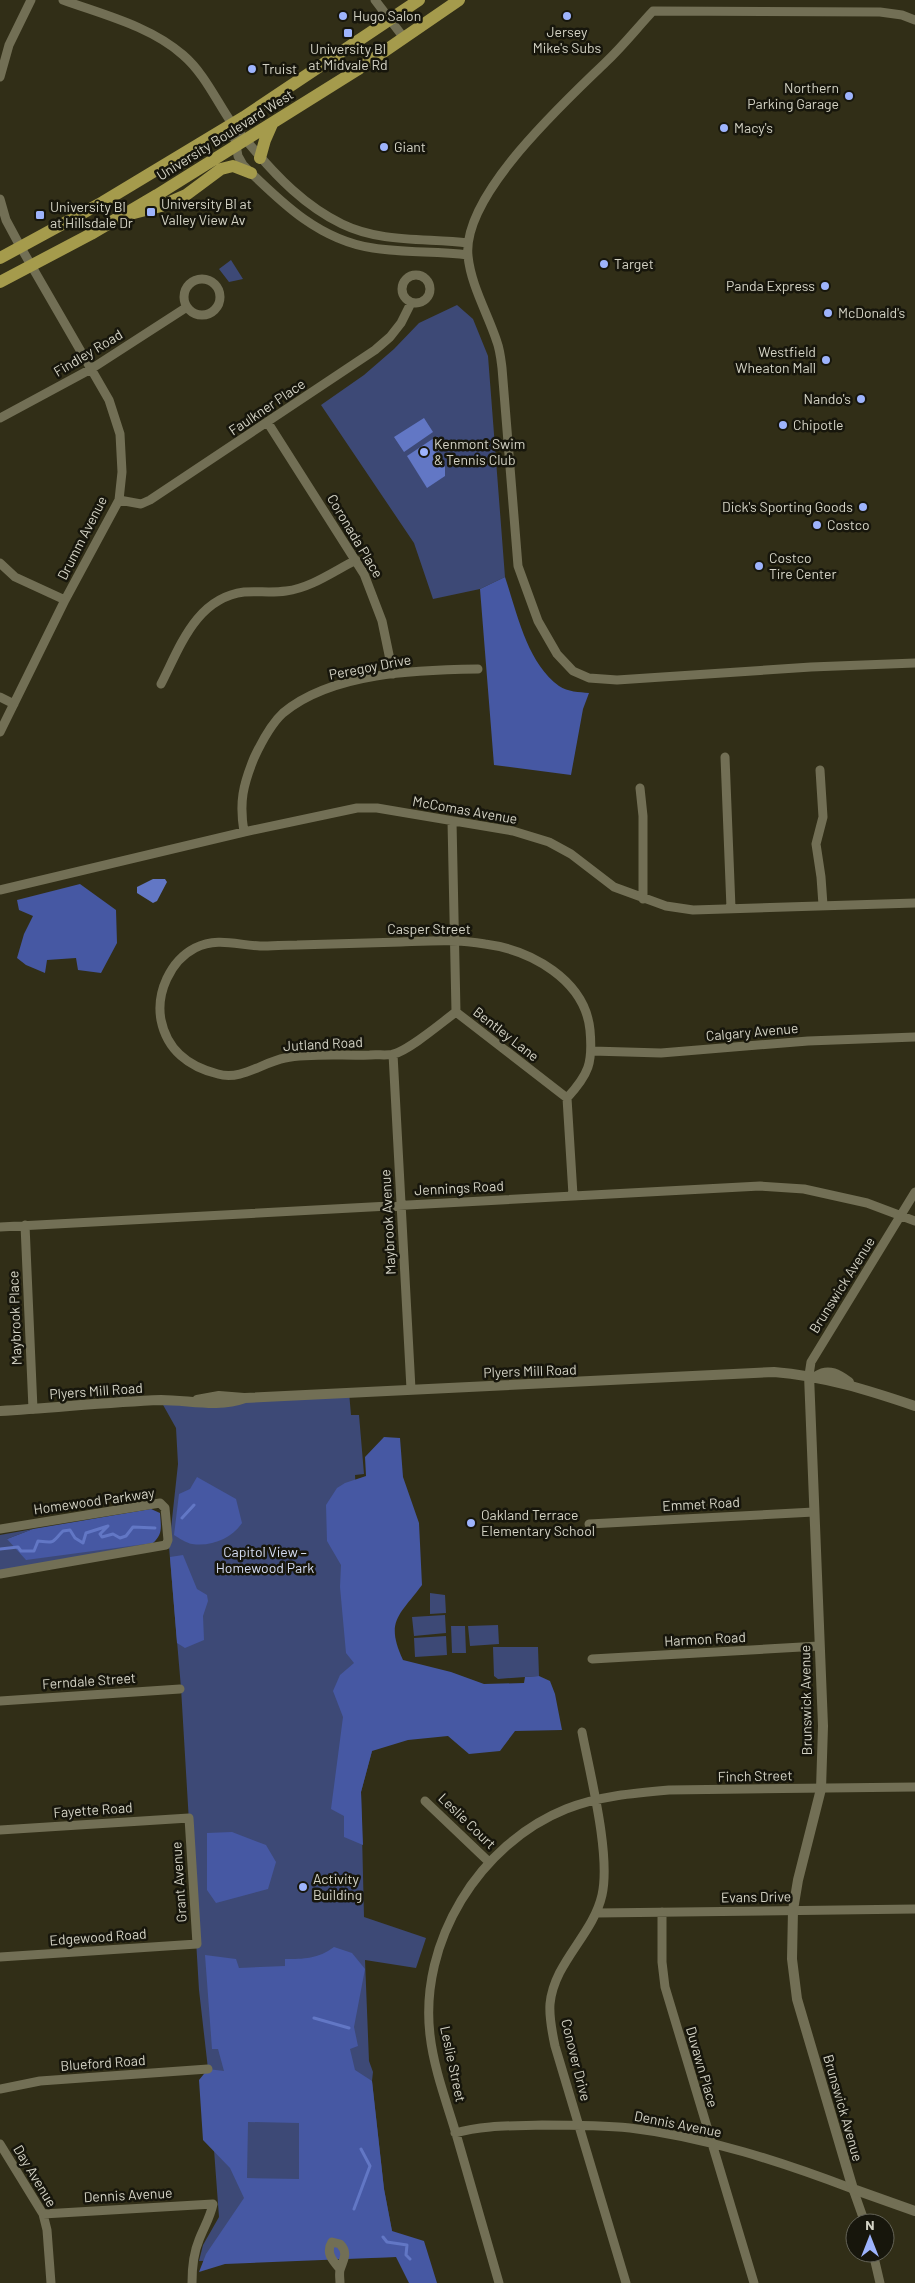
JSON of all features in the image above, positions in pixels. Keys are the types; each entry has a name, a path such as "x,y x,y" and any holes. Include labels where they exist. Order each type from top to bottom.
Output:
{"main road":[{"name":"University Boulevard West","path":"0,258 103,202 232,123 419,0"},
{"name":"University Boulevard West","path":"0,282 123,215 272,124 459,0"},
{"path":"260,158 264,140 272,124"},
{"path":"123,215 142,213 186,195 221,170 232,166 251,173"}],"street":[{"path":"0,77 9,45 31,0"},
{"path":"63,0 152,33 184,56 200,73 232,123 241,143 241,160 251,173 304,221 332,236 370,248 468,255"},
{"path":"375,0 389,21 404,38"},
{"path":"915,20 902,15 880,12 653,11 510,163 488,192 475,219 468,244 468,255 477,290 498,344 502,368 518,566 538,621 557,654 573,671 589,678 617,680 811,667 915,663"},
{"path":"241,143 317,211 343,225 368,234 468,244"},
{"name":"Drumm Avenue","path":"0,200 6,220 20,246 109,400 120,434 122,472 119,500 65,600 0,732"},
{"path":"205,278 211,280 219,289 220,300 209,314 197,314 187,307 184,296 185,290 193,281 205,278"},
{"name":"Faulkner Place","path":"119,500 141,504 150,500 343,373 385,341 401,323 412,303"},
{"name":"Findley Road","path":"0,418 91,369 187,307"},
{"name":"Coronada Place","path":"268,423 364,574 382,621 394,674"},
{"path":"161,684 191,625 204,611 220,600 243,592 287,592 305,586 356,560"},
{"path":"0,563 15,577 65,600"},
{"name":"Peregoy Drive","path":"244,832 240,807 245,778 260,744 282,714 304,698 336,685 394,674 478,669"},
{"path":"0,697 14,704"},
{"path":"725,757 731,908"},
{"path":"820,770 822,817 816,844 821,876 822,905"},
{"path":"640,788 643,899"},
{"name":"McComas Avenue","path":"0,890 244,832 357,808 378,808 513,831 549,842 571,854 614,887 666,906 693,910 915,903"},
{"name":"Bentley Lane","path":"452,821 456,1012 567,1098"},
{"name":"Casper Street","path":"185,956 196,948 213,942 229,941 262,946 454,941 487,944 516,952 540,962 562,977 577,994 584,1008 590,1026 592,1052 584,1080 567,1098"},
{"name":"Jutland Road","path":"185,956 172,968 159,1005 162,1026 170,1044 184,1060 201,1069 221,1075 239,1075 267,1062 288,1057 394,1054"},
{"path":"394,1054 456,1012"},
{"name":"Calgary Avenue","path":"592,1052 661,1053 808,1041 915,1037"},
{"name":"Maybrook Avenue","path":"394,1054 411,1389"},
{"path":"567,1098 573,1195"},
{"name":"Jennings Road","path":"0,1227 768,1186 804,1189 867,1203 915,1221"},
{"name":"Brunswick Avenue","path":"861,2213 797,1999 792,1960 793,1910 798,1880 820,1789 822,1726 814,1512 814,1356 915,1192"},
{"name":"Maybrook Place","path":"26,1225 33,1409"},
{"name":"Plyers Mill Road","path":"0,1411 161,1400 194,1401 219,1396 245,1398 774,1372 813,1376 822,1372 834,1373 854,1385 915,1406"},
{"name":"Homewood Parkway","path":"0,1529 160,1503 165,1508 168,1540 166,1545 0,1574"},
{"name":"Emmet Road","path":"589,1524 814,1512"},
{"name":"Harmon Road","path":"592,1659 819,1646"},
{"name":"Ferndale Street","path":"0,1701 180,1689"},
{"name":"Conover Drive","path":"582,1732 595,1799 605,1874 597,1913 563,1965 554,1987 550,2004 550,2021 555,2046 626,2283"},
{"name":"Finch Street","path":"595,1799 630,1793 670,1790 915,1787"},
{"name":"Leslie Street","path":"499,2283 440,2082 430,2034 431,1990 436,1964 448,1925 470,1887 489,1862 521,1835 543,1820 595,1799"},
{"name":"Leslie Court","path":"426,1801 489,1862"},
{"name":"Fayette Road","path":"0,1830 188,1818"},
{"name":"Grant Avenue","path":"188,1818 197,1944"},
{"name":"Evans Drive","path":"597,1913 915,1908"},
{"name":"Duvawn Place","path":"662,1912 662,1962 665,1987 754,2283"},
{"name":"Edgewood Road","path":"0,1958 197,1944"},
{"name":"Blueford Road","path":"0,2089 40,2081 208,2070"},
{"name":"Dennis Avenue","path":"455,2133 470,2129 498,2127 578,2125 630,2128 711,2143 915,2211"},
{"name":"Day Avenue","path":"0,2144 43,2214 47,2230 51,2283"},
{"name":"Dennis Avenue","path":"43,2214 213,2204 209,2222 198,2241 194,2254 192,2283"},
{"path":"875,2263 880,2283"},
{"path":"340,2270 340,2283"}],"green space":[{"path":"231,260 243,279 229,282 219,269"},
{"name":"Kenmont Swim & Tennis Club","path":"457,305 473,319 488,356 505,577 480,589 433,599 414,543 321,405 364,375 394,349 419,323"},
{"name":"Capitol View – Homewood Park","path":"349,1392 351,1415 359,1415 364,1474 355,1475 372,1751 361,1792 364,1917 426,1938 416,1968 365,1960 369,2061 373,2072 372,2081 384,2189 397,2257 199,2261 203,2245 219,2217 208,2069 199,1990 181,1688 169,1547 178,1464 176,1428 162,1403"},
{"path":"33,1529 7,1539 153,1543 0,1571 0,1535"},
{"path":"430,1593 445,1595 446,1613 430,1614"},
{"path":"445,1615 446,1633 414,1636 412,1617"},
{"path":"498,1625 499,1644 470,1646 468,1626"},
{"path":"451,1626 465,1626 466,1653 452,1653"},
{"path":"446,1636 447,1655 415,1657 414,1638"},
{"path":"493,1647 538,1647 539,1676 498,1679 494,1676"}],"shaded area":[{"path":"424,418 433,432 404,452 394,437"},
{"path":"437,436 444,446 432,456 445,465 445,476 427,488 407,456"},
{"path":"505,577 524,636 539,664 548,676 562,688 589,693 583,709 571,775 494,765 480,589"},
{"path":"153,879 165,879 167,882 157,901 153,903 137,893 137,887"},
{"path":"80,884 116,910 117,943 101,973 78,970 76,958 47,960 45,973 26,965 17,958 24,934 33,916 19,910 17,900"},
{"path":"384,1437 400,1438 403,1477 419,1523 422,1585 401,1612 395,1627 395,1636 403,1660 451,1672 484,1684 524,1683 525,1677 539,1676 550,1681 555,1694 562,1730 515,1731 500,1751 469,1754 448,1736 408,1740 372,1751 361,1792 363,1845 344,1837 344,1816 331,1809 343,1717 333,1691 340,1675 354,1663 346,1653 340,1587 341,1565 327,1541 326,1505 337,1488 345,1483 366,1476 365,1457"},
{"path":"197,1477 236,1499 242,1523 233,1533 214,1543 199,1545 174,1535 179,1494 190,1489"},
{"path":"151,1509 160,1513 161,1522 160,1533 153,1543 26,1560 7,1539 33,1529"},
{"path":"183,1555 197,1589 207,1595 208,1601 203,1616 204,1640 185,1648 177,1643 170,1557"},
{"path":"232,1832 266,1845 276,1862 268,1889 216,1903 207,1890 207,1833"},
{"path":"334,1947 352,1953 365,1969 354,2027 358,2046 350,2049 355,2070 372,2081 384,2189 392,2231 424,2241 437,2283 409,2283 396,2257 225,2264 199,2272 206,2254 244,2198 230,2168 203,2140 199,2080 208,2069 224,2071 218,2049 212,2049 205,1955 236,1959 239,1968 285,1966 285,1959 311,1958","holes":["248,2122 299,2123 299,2179 247,2178"]}],"waterway":[{"path":"182,1518 194,1505"},
{"path":"0,1549 18,1547 21,1551 34,1551 38,1541 53,1541 63,1531 70,1530 75,1538 83,1543 86,1533 108,1526 100,1534 102,1537 113,1534 120,1538 126,1536 133,1527 155,1528"},
{"path":"314,2018 349,2028"},
{"path":"354,2209 370,2166 361,2149"},
{"path":"383,2237 387,2242 407,2245 406,2255 410,2259"}],"place":[{"name":"Hugo Salon","path":"343,16"},
{"name":"Jersey Mike's Subs","path":"567,16"},
{"name":"University Bl at Midvale Rd","path":"348,33"},
{"name":"Truist","path":"252,69"},
{"name":"Northern Parking Garage","path":"849,96"},
{"name":"Macy's","path":"724,128"},
{"name":"Giant","path":"384,147"},
{"name":"University Bl at Valley View Av","path":"151,212"},
{"name":"University Bl at Hillsdale Dr","path":"40,215"},
{"name":"Target","path":"604,264"},
{"name":"Panda Express","path":"825,286"},
{"name":"McDonald's","path":"828,313"},
{"name":"Westfield Wheaton Mall","path":"826,360"},
{"name":"Nando's","path":"861,399"},
{"name":"Chipotle","path":"783,425"},
{"name":"Kenmont Swim & Tennis Club","path":"424,452"},
{"name":"Dick's Sporting Goods","path":"863,507"},
{"name":"Costco","path":"817,525"},
{"name":"Costco Tire Center","path":"759,566"},
{"name":"Oakland Terrace Elementary School","path":"471,1523"},
{"name":"Activity Building","path":"303,1887"}]}
